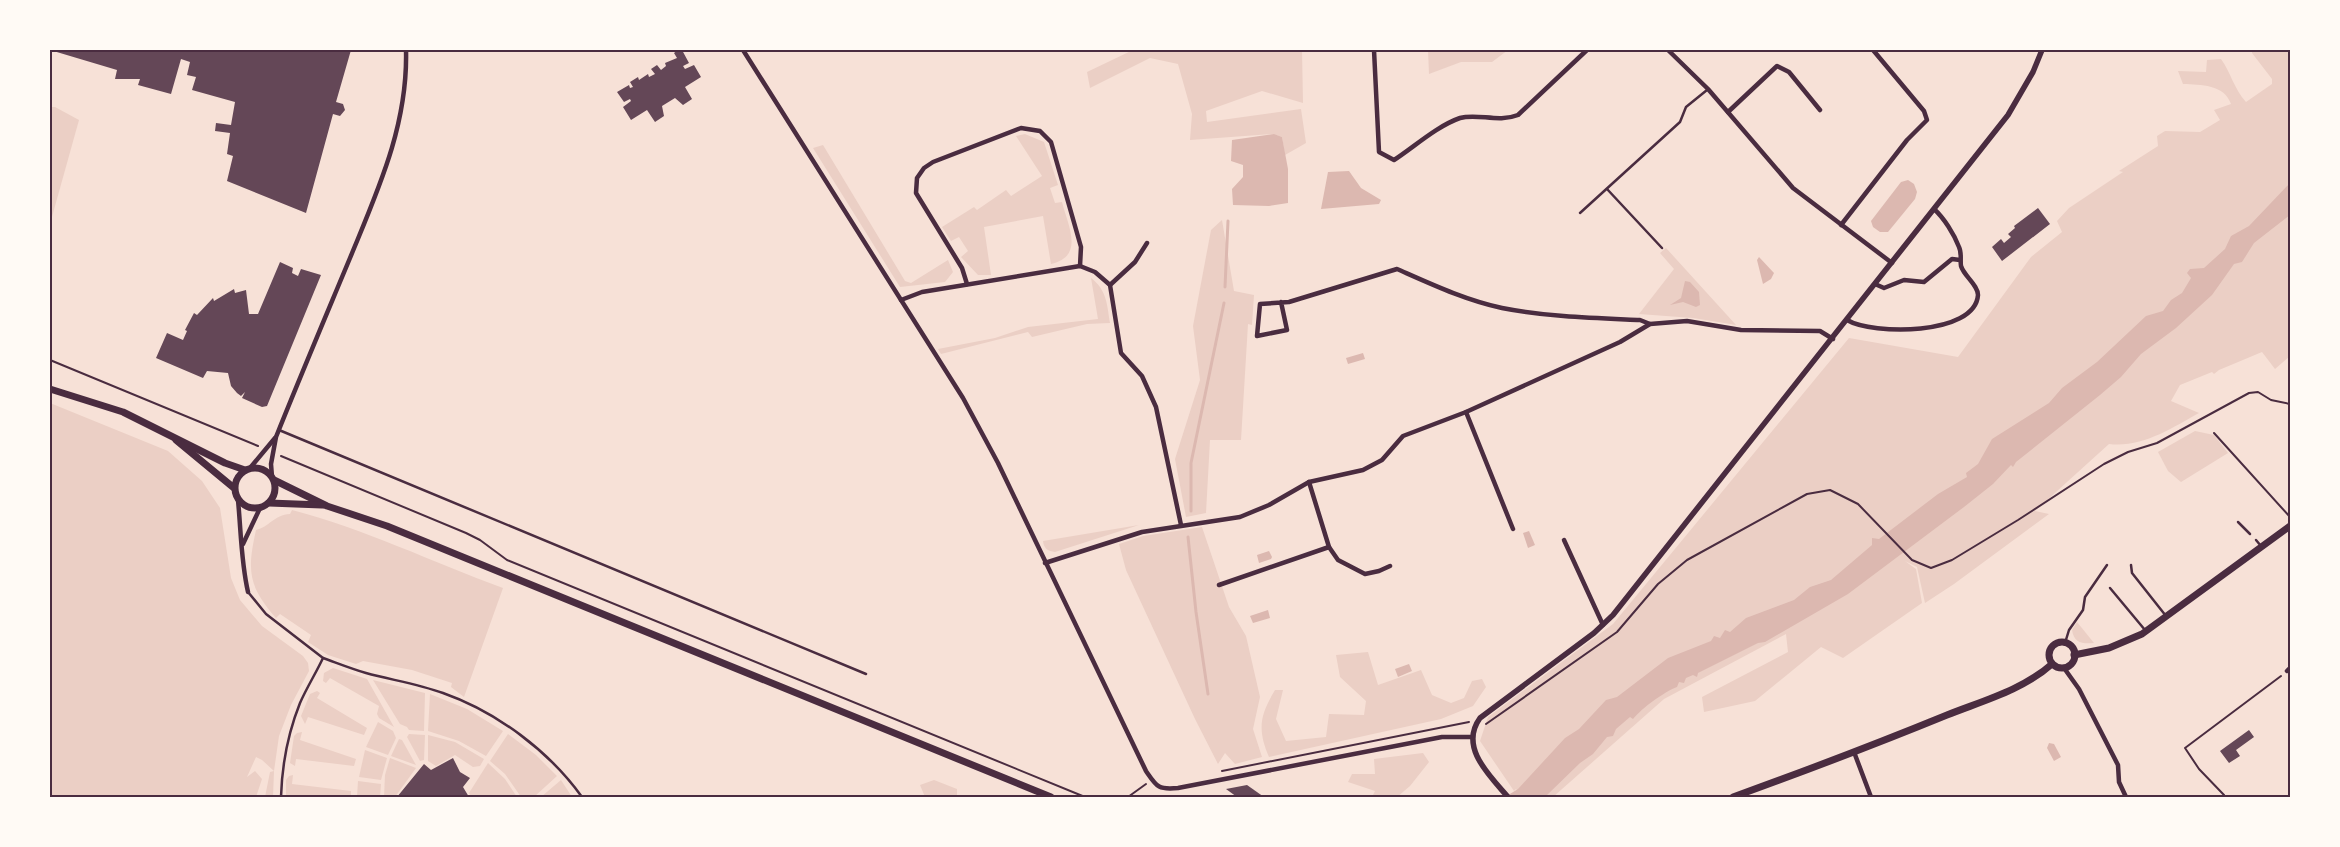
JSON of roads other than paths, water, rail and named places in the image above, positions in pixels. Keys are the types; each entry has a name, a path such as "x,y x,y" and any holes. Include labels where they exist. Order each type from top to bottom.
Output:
{"main road":[{"path":"50,389 123,412 225,463 247,469 262,469 273,478 327,506 387,526 1051,797"},
{"path":"166,432 234,488 238,500 247,507 260,508 269,503 327,506"},
{"path":"234,488 237,478 247,469"},
{"path":"269,503 275,492 273,478"},
{"path":"2074,655 2109,648 2146,632 2258,543 2290,526"},
{"path":"2057,643 2065,643 2072,648 2074,655 2072,663 2064,668 2052,664 2049,657 2051,648 2057,643"},
{"path":"1733,797 1854,752 2006,691 2040,675 2052,664"}],"street":[{"path":"273,478 273,452 276,437 389,163 399,128 403,103 406,50"},
{"path":"743,50 963,398 998,463 1153,782 1164,790 1174,789 1420,741 1452,736 1472,737"},
{"path":"1374,50 1379,152 1394,160 1442,128 1461,118 1508,119 1518,115 1587,50"},
{"path":"1668,50 1708,89 1793,188 1892,263"},
{"path":"1841,225 1907,140 1926,120 1924,110 1873,50"},
{"path":"1506,795 1477,758 1472,737 1477,722 1495,705 1603,625 1833,339 2008,115 2033,72 2042,50"},
{"path":"1728,112 1777,66 1789,72 1820,110"},
{"path":"967,284 962,268 916,193 917,178 924,168 933,162 1021,128 1040,131 1051,142 1081,247 1080,266"},
{"path":"1847,320 1863,327 1895,330 1939,327 1966,313 1978,297 1976,288 1963,272 1959,247 1934,209"},
{"path":"1110,285 1135,262 1147,243"},
{"path":"1875,284 1884,288 1904,280 1924,282 1952,259 1960,260"},
{"path":"901,300 922,292 1080,266 1095,272 1110,285 1121,353 1142,376 1156,406 1181,525"},
{"path":"1281,302 1287,330 1257,336 1260,304 1281,302 1397,268 1443,289 1501,308 1564,318 1640,320 1650,324"},
{"path":"1045,563 1142,532 1240,517 1269,504 1309,482 1363,470 1382,460 1403,436 1466,412 1620,342 1650,324 1687,321 1741,330 1820,331 1833,339"},
{"path":"1466,412 1513,529"},
{"path":"247,469 276,437"},
{"path":"1309,482 1329,547 1338,560 1365,574 1379,572 1390,566"},
{"path":"238,500 243,545 242,568 248,592"},
{"path":"243,545 260,508"},
{"path":"1564,540 1603,625"},
{"path":"1219,584 1329,547"},
{"path":"2064,668 2079,690 2118,764 2119,782 2126,797"},
{"path":"1854,752 1871,797"}],"lane":[{"path":"1580,213 1680,122 1686,107 1708,89"},
{"path":"1607,189 1662,248"},
{"path":"279,430 866,674"},
{"path":"2238,522 2250,534"},
{"path":"2065,643 2069,630 2083,610 2085,597 2107,565"},
{"path":"2131,565 2132,573 2167,617"},
{"path":"2110,588 2146,632"},
{"path":"248,592 266,614 323,658 366,673 427,688 472,706 509,727 548,758 582,797"},
{"path":"281,797 284,759 292,726 301,701 323,658"}],"waterway":[{"path":"1225,287 1228,221"},
{"path":"1191,511 1191,463 1224,303"},
{"path":"1188,537 1196,612 1208,694"}]}
